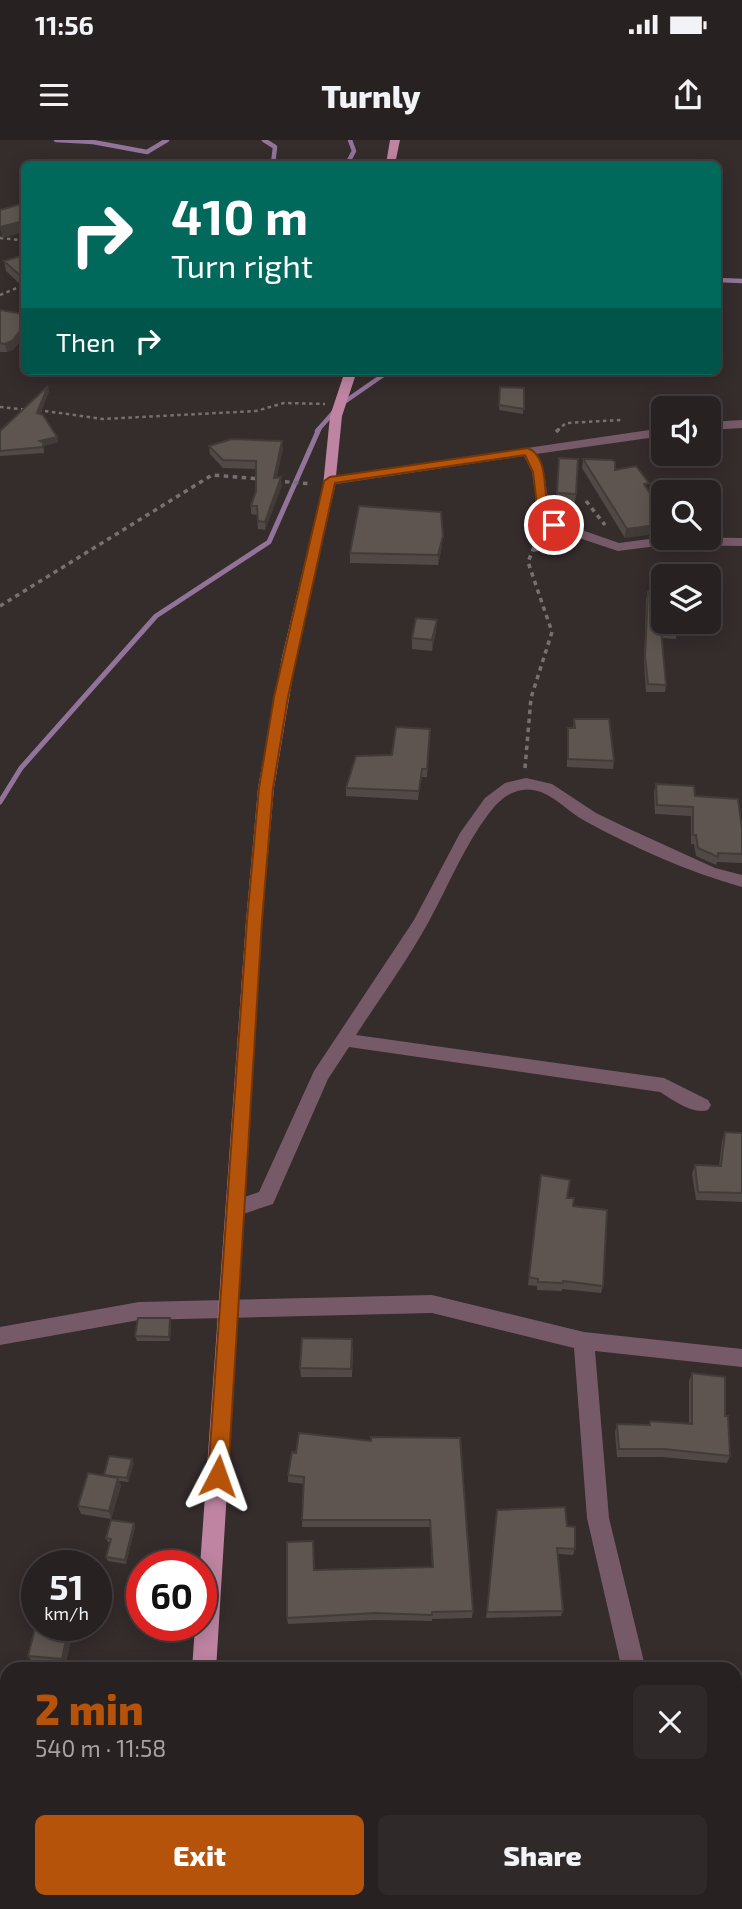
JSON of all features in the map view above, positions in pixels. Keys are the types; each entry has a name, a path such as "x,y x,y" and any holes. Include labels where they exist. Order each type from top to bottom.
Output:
{"main road":[{"path":"392,161 395,140"},
{"path":"205,1662 237,1208 254,921 266,788 289,657 330,483 336,416 350,375"}],"street":[{"path":"721,425 742,424"},
{"path":"330,483 651,434"},
{"path":"528,451 538,472 544,514 554,525 618,547 665,541 742,542"},
{"path":"237,1208 266,1198 320,1076 420,923 466,837 490,802 510,787 526,783 547,788 590,817 710,873 742,881"},
{"path":"345,1039 370,1045 664,1084 683,1097 702,1105"},
{"path":"0,1336 139,1311 432,1304 584,1341 742,1358"},
{"path":"584,1341 598,1518 632,1662"}],"path":[{"path":"0,238 19,240 21,243"},
{"path":"0,295 21,286"},
{"path":"0,407 103,419 256,411 284,403 340,405"},
{"path":"0,606 212,475 330,483"},
{"path":"586,501 610,531"},
{"path":"526,783 524,738 536,669 552,632 528,562 544,514"}],"building":[{"path":"21,204 21,222 0,227 0,210"},
{"path":"21,256 21,276 4,261"},
{"path":"0,310 21,314 21,330 12,341 0,343"},
{"path":"48,386 37,413 43,415 57,437 40,441 43,442 43,447 0,451 0,431"},
{"path":"500,387 524,388 524,409 499,405"},
{"path":"232,439 282,441 274,478 281,477 265,522 258,521 257,506 251,506 256,491 256,461 223,460 209,446"},
{"path":"559,458 578,459 576,494 557,493"},
{"path":"583,459 612,460 615,462 615,470 636,466 649,483 644,484 651,495 651,526 627,529"},
{"path":"359,506 441,512 443,536 438,555 350,553"},
{"path":"648,592 651,592 651,634 661,634 666,685 648,684 645,656"},
{"path":"416,618 437,620 432,640 412,638"},
{"path":"574,719 609,719 614,761 568,759 568,728 575,728"},
{"path":"396,727 430,729 427,769 422,769 419,791 346,788 356,756 392,755"},
{"path":"656,784 694,786 695,796 738,799 742,854 718,853 718,857 698,848 696,835 693,835 693,807 657,805"},
{"path":"725,1132 742,1133 742,1193 698,1192 695,1165 721,1166"},
{"path":"541,1175 570,1180 567,1198 574,1198 573,1206 607,1210 603,1286 563,1281 538,1282 538,1279 529,1277"},
{"path":"138,1318 170,1318 169,1337 135,1336"},
{"path":"302,1338 352,1339 351,1369 300,1368"},
{"path":"692,1373 725,1377 725,1416 728,1416 730,1456 664,1449 619,1449 617,1424 650,1425 650,1421 692,1424"},
{"path":"299,1433 371,1441 371,1437 460,1438 473,1611 432,1612 432,1615 375,1613 287,1618 287,1542 313,1541 314,1570 433,1567 430,1520 302,1520 304,1477 288,1475 292,1452 296,1453"},
{"path":"109,1456 132,1459 127,1478 104,1475"},
{"path":"88,1473 118,1478 109,1511 78,1506"},
{"path":"565,1507 567,1526 575,1527 575,1549 557,1548 563,1611 487,1612 497,1510"},
{"path":"111,1520 134,1523 125,1560 112,1558 112,1550 108,1550 111,1539 106,1538"},
{"path":"32,1641 66,1641 62,1659 28,1656"}],"waterway":[{"path":"56,140 93,142 147,152 167,140"},
{"path":"264,140 275,147 273,161"},
{"path":"349,161 354,151 350,140"},
{"path":"721,280 742,281"},
{"path":"317,431 340,405 383,375"},
{"path":"0,802 21,768 156,616 269,542 319,429"}],"route":[{"path":"218,1476 254,921 266,788 289,657 330,481 528,451 538,472 544,514 554,525"}]}
